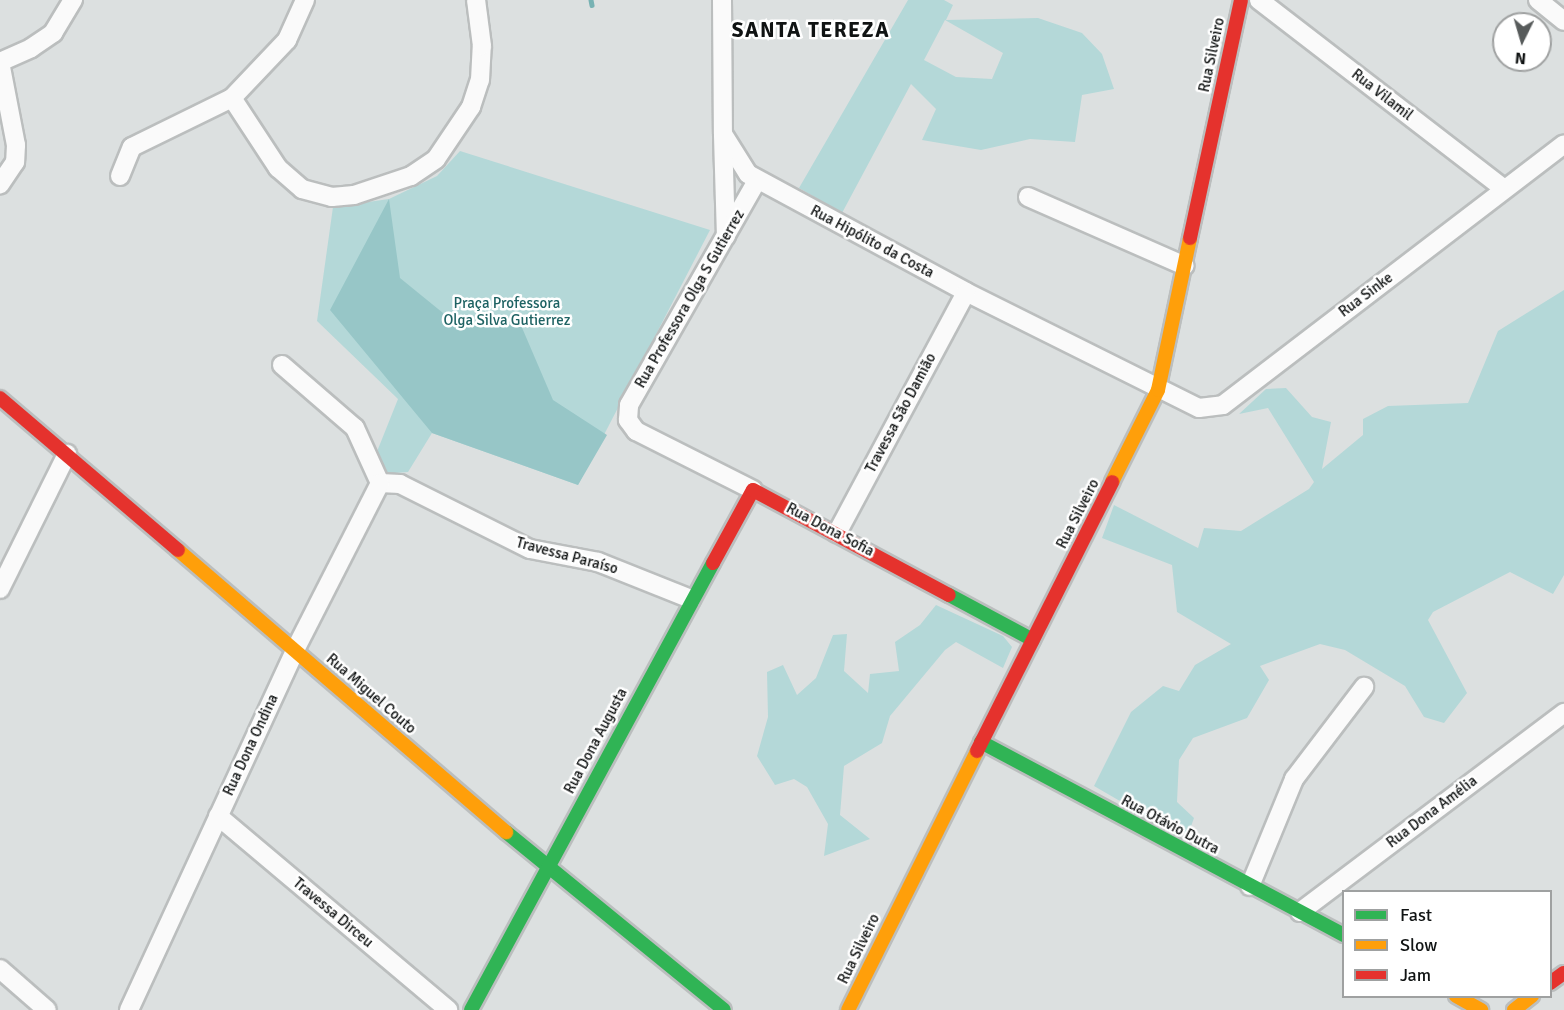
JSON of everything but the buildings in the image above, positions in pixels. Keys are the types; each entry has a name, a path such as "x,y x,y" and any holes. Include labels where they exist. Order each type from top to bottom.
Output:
{"street":[{"path":"0,184 15,162 16,145 0,62 31,48 53,33 73,0"},
{"path":"120,176 132,147 232,98 287,40 305,0"},
{"path":"232,98 278,168 302,189 332,197 354,195 411,176 436,159 471,107 480,80 482,46 476,0"},
{"name":"Rua Hipólito da Costa","path":"722,0 723,134 738,162 757,181 966,292 1158,390"},
{"name":"Rua Silveiro","path":"848,1010 1158,390 1241,0"},
{"name":"Rua Vilamil","path":"1259,0 1504,189"},
{"path":"1538,0 1564,21"},
{"path":"723,134 726,236"},
{"name":"Rua Sinke","path":"1158,390 1199,408 1223,405 1564,144"},
{"name":"Rua Professora Olga S Gutierrez","path":"628,420 629,405 757,181"},
{"path":"1028,197 1185,266"},
{"name":"Travessa São Damião","path":"837,533 966,292"},
{"path":"282,365 355,428 380,483"},
{"name":"Rua Miguel Couto","path":"0,398 547,867 724,1010"},
{"name":"Rua Dona Sofia","path":"628,420 636,431 837,533 1033,640"},
{"path":"0,589 67,454"},
{"name":"Travessa Paraíso","path":"380,483 400,484 530,549 598,562 691,598"},
{"name":"Rua Dona Ondina","path":"129,1010 295,650 380,483"},
{"name":"Rua Dona Augusta","path":"471,1010 691,598 753,490"},
{"path":"1250,886 1294,779 1364,687"},
{"name":"Rua Dona Amélia","path":"1300,912 1564,713"},
{"name":"Rua Otávio Dutra","path":"981,742 1342,935"},
{"name":"Travessa Dirceu","path":"218,816 448,1010"},
{"path":"0,969 47,1010"},
{"path":"1552,982 1564,973"},
{"path":"1460,998 1481,1010"},
{"path":"1514,1010 1529,998"}],"green space":[{"path":"908,0 944,0 953,5 946,20 1038,18 1082,33 1102,54 1114,89 1082,95 1075,142 1030,139 981,150 922,140 936,109 911,84 842,213 799,188","holes":["945,20 1003,53 992,79 956,77 924,60"]},
{"name":"Praça Professora Olga Silva Gutierrez","path":"460,151 710,230 578,485 432,433 408,472 381,474 374,459 398,399 317,321 333,207 389,199 437,176"},
{"path":"1564,290 1564,575 1553,594 1510,572 1433,612 1428,620 1467,693 1444,723 1424,717 1405,686 1345,650 1320,644 1260,666 1269,680 1247,718 1193,738 1179,760 1177,802 1194,818 1189,832 1177,834 1094,786 1131,712 1163,686 1179,691 1195,665 1231,644 1177,612 1172,565 1102,538 1114,505 1198,548 1204,528 1241,531 1309,489 1314,482 1268,408 1239,414 1266,389 1286,388 1312,417 1331,422 1322,469 1363,435 1363,419 1388,406 1468,403 1498,331"},
{"path":"936,605 1003,636 1012,647 1003,668 956,642 945,650 890,716 882,743 844,766 840,815 870,839 824,856 828,824 807,787 794,779 775,785 757,756 768,717 767,672 783,665 797,695 816,678 833,635 847,634 844,671 868,693 870,674 899,671 895,642 920,625"}],"shaded area":[{"path":"389,199 400,278 459,326 517,316 553,400 607,435 578,485 432,433 330,310"}],"waterway":[{"path":"591,0 592,5"}],"traffic: fast":[{"path":"471,1010 713,563"},
{"path":"949,595 1033,640"},
{"path":"981,742 1342,934"},
{"path":"506,832 724,1010"}],"traffic: slow":[{"path":"1112,482 1158,390 1190,238"},
{"path":"178,550 506,832"},
{"path":"848,1010 977,751"},
{"path":"1460,998 1481,1010"},
{"path":"1514,1010 1529,998"}],"traffic: jam":[{"path":"1190,238 1241,0"},
{"path":"0,398 178,550"},
{"path":"977,751 1112,482"},
{"path":"713,563 753,490 949,595"},
{"path":"1552,982 1564,973"}],"district":[{"name":"SANTA TEREZA","path":"811,30"}]}
